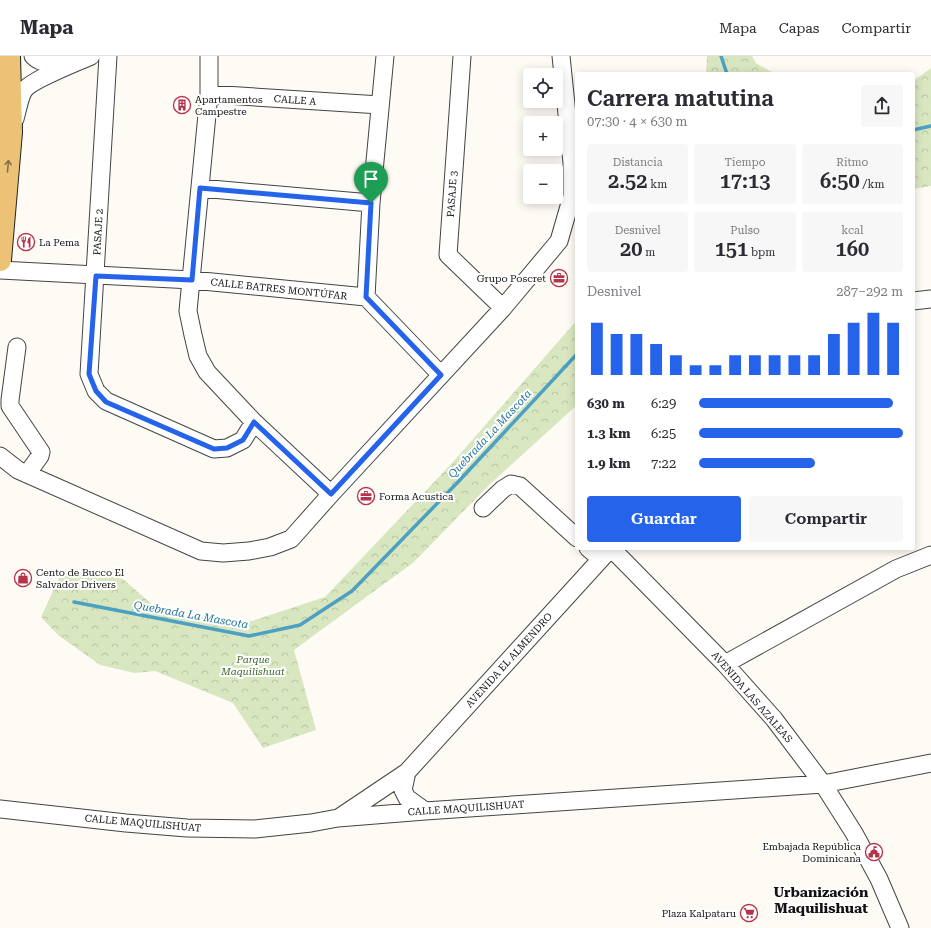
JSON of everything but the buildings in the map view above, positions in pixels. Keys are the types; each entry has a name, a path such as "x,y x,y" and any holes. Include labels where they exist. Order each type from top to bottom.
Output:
{"main road":[{"path":"0,260 3,138 9,56"},
{"path":"3,138 18,56"},
{"path":"0,85 3,138"}],"street":[{"path":"33,56 40,61 52,64 85,59"},
{"name":"PASAJE 2","path":"108,56 89,374 96,391 106,402 214,449 227,448 243,440 254,422"},
{"path":"209,56 209,94 188,311 198,356 207,372 254,422 331,494"},
{"path":"385,56 371,203 366,297 441,375"},
{"name":"PASAJE 3","path":"462,56 448,254 503,308"},
{"path":"0,456 18,470 201,551 223,553 249,551 270,547 291,539 503,308 559,241 572,196 572,163 561,56"},
{"path":"3,138 23,91 36,81 85,59"},
{"name":"CALLE A","path":"209,94 380,105"},
{"path":"200,188 371,203"},
{"name":"CALLE BATRES MONTÚFAR","path":"0,270 192,280 366,297"},
{"path":"915,301 931,299"},
{"path":"16,347 10,406 41,452 40,456 27,474"},
{"path":"483,508 503,489 511,484 520,486 575,536"},
{"name":"AVENIDA LAS AZALEAS","path":"598,550 608,552 725,664 774,719 823,784 854,833 876,872 900,928"},
{"name":"AVENIDA EL ALMENDRO","path":"338,818 407,772 608,552"},
{"path":"725,664 896,569 931,555"},
{"name":"CALLE MAQUILISHUAT","path":"0,810 187,828 255,830 338,818 425,810 823,784 931,762"},
{"path":"407,772 403,790 407,798 425,810"}],"green space":[{"path":"707,56 752,56 756,63 772,72 706,72"},
{"path":"931,68 931,186 915,189 915,80"},
{"name":"Parque Maquilishuat","path":"575,322 575,407 489,485 414,562 294,650 316,730 263,748 233,703 155,671 135,673 100,665 58,635 41,617 61,574 103,574 123,579 163,614 252,621 325,597 453,462"}],"waterway":[{"path":"721,56 726,72"},
{"name":"Quebrada La Mascota","path":"915,130 931,126"},
{"name":"Quebrada La Mascota","path":"74,602 249,636 300,625 352,591 458,482 575,356"}],"place":[{"name":"Apartamentos Campestre","path":"182,105"},
{"name":"La Pema","path":"26,242"},
{"name":"Grupo Poscret","path":"559,278"},
{"name":"Forma Acustica","path":"366,496"},
{"name":"Cento de Bucco El Salvador Drivers","path":"23,578"},
{"name":"Embajada República Dominicana","path":"874,852"},
{"name":"Plaza Kalpataru","path":"749,913"}],"district":[{"name":"Urbanización Maquilishuat","path":"821,900"}],"route":[{"path":"200,188 371,203 366,297 441,375 331,494 254,422 243,440 227,448 214,449 106,402 96,391 89,374 96,276 192,280 200,188"}]}
